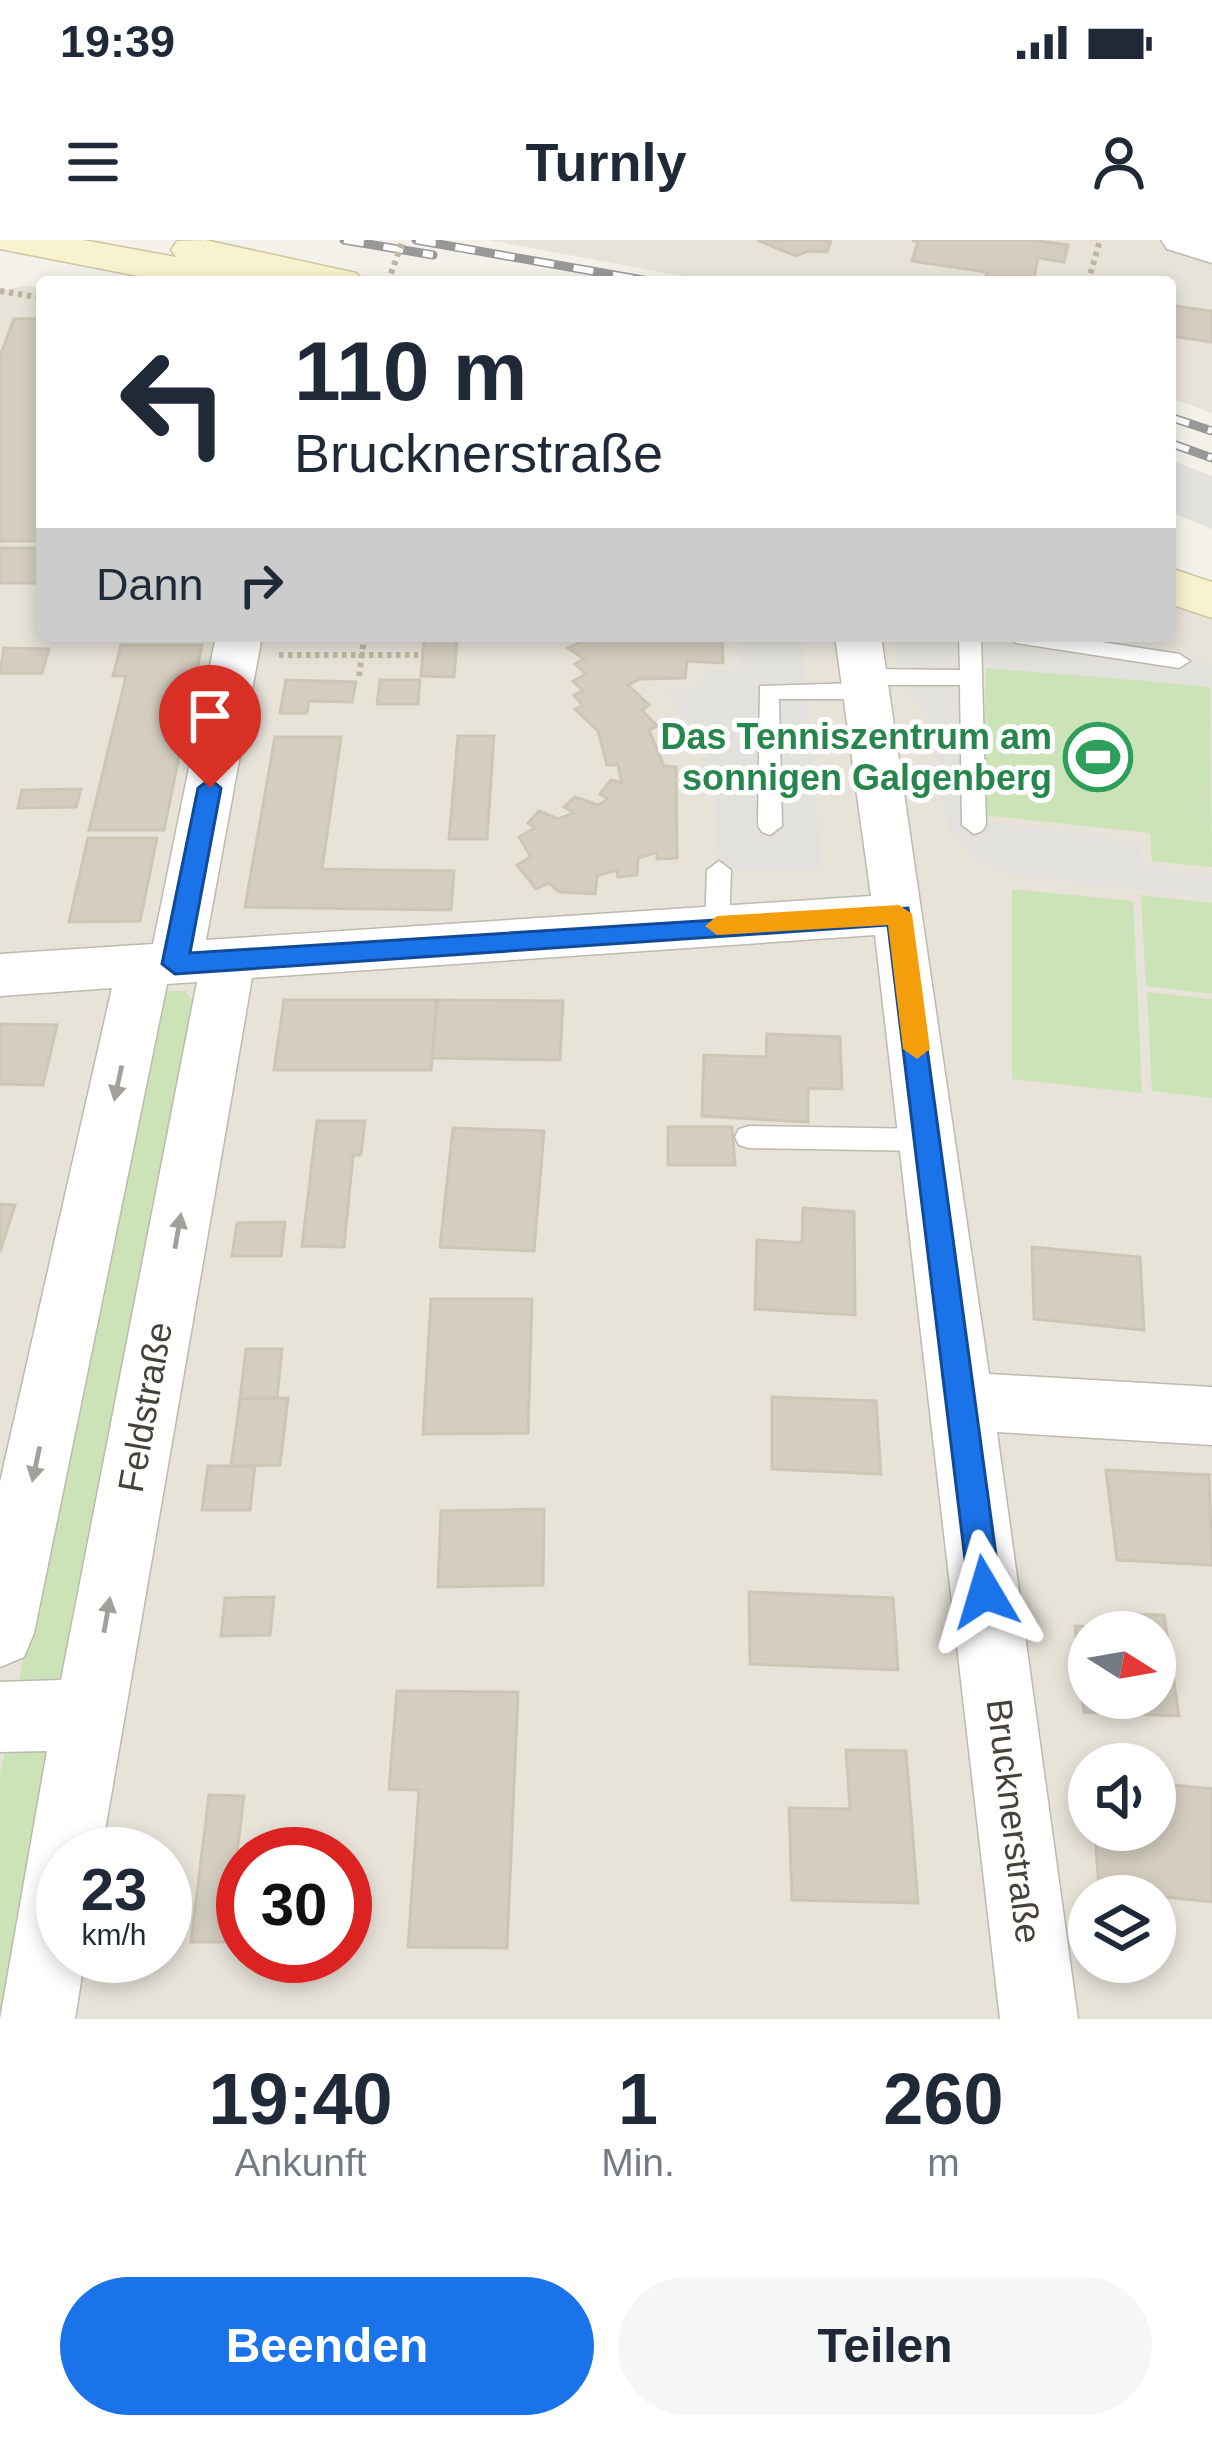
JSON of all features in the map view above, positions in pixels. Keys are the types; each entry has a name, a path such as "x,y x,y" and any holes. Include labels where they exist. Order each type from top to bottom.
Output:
{"main road":[{"path":"15,240 206,276"},
{"path":"138,240 312,276"},
{"path":"0,261 80,276"},
{"path":"0,275 36,277"},
{"path":"1176,550 1212,564"},
{"path":"1176,587 1212,601"}],"street":[{"path":"1182,240 1212,250"},
{"name":"Feldstraße","path":"69,1827 88,1715 182,965 238,645"},
{"name":"Brucknerstraße","path":"862,668 899,914 1039,2019"},
{"path":"0,975 899,914"},
{"name":"Feldstraße","path":"0,1633 182,965"},
{"path":"961,1401 1212,1416"},
{"path":"0,1717 88,1715"},
{"name":"Feldstraße","path":"36,2019 42,1983"}],"lane":[{"path":"970,642 974,826"},
{"path":"1055,642 1179,661"},
{"path":"770,826 768,691 862,668 971,678"},
{"path":"716,926 719,870"},
{"path":"749,1137 928,1140"}],"path":[{"path":"390,276 403,240"},
{"path":"1090,276 1100,240"},
{"path":"0,291 36,297"},
{"path":"359,676 364,642"},
{"path":"238,645 418,655"}],"shaded area":[{"path":"488,240 1212,240 1212,413 1176,400 1176,276 682,276"},
{"path":"23,285 36,288 36,642 1176,642 1176,597 1212,611 1212,2019 0,2019 0,292"},
{"path":"1176,462 1212,476 1212,529 1176,514"},
{"path":"738,642 803,642 822,869 719,870 714,784 668,689 702,688 703,670 739,671"},
{"path":"894,642 1148,642 1212,665 1212,686 983,668 973,819 1138,842 1146,866 1212,877 1212,899 1006,874 975,856 949,829 940,792 937,739 924,710 901,681"}],"green space":[{"name":"Das Tenniszentrum am sonnigen Galgenberg","path":"986,665 1210,687 1212,867 1152,861 1150,833 982,815"},
{"path":"1012,889 1133,901 1142,1093 1012,1079"},
{"path":"1141,895 1212,903 1212,994 1146,986"},
{"path":"185,991 194,1002 0,2019 0,1775 154,997"},
{"path":"1147,992 1212,999 1212,1098 1152,1091"}],"building":[{"path":"757,240 831,240 827,252 796,256"},
{"path":"912,240 1032,240 1068,245 1064,262 1038,258 1034,276 986,276 987,272 912,261 918,242"},
{"path":"1176,306 1212,311 1212,342 1176,337"},
{"path":"14,319 36,319 36,541 0,541 0,356"},
{"path":"0,548 36,548 36,583 0,583"},
{"path":"424,642 457,642 454,677 421,676"},
{"path":"581,642 722,642 723,663 687,661 685,678 640,679 628,685 649,705 642,710 657,726 649,730 664,766 676,767 677,858 657,859 657,852 638,858 637,875 618,877 617,870 597,876 595,894 559,892 549,883 536,889 517,865 531,857 519,837 535,828 528,823 539,811 558,819 574,813 564,807 575,797 598,805 608,799 600,794 611,780 622,783 618,765 607,765 598,731 575,709 583,706 574,695 583,691 573,681 586,674 575,664 584,659 568,648"},
{"path":"121,645 202,645 164,830 89,830 126,676 113,676"},
{"path":"4,648 49,649 42,673 0,673"},
{"path":"286,680 356,682 352,702 309,701 307,713 280,713"},
{"path":"380,680 420,680 418,704 377,704"},
{"path":"458,736 494,736 487,839 449,839"},
{"path":"275,737 341,737 322,869 454,871 451,910 245,907"},
{"path":"81,789 76,807 18,808 22,790"},
{"path":"88,838 157,838 140,921 69,922"},
{"path":"284,1000 437,1000 431,1070 274,1070"},
{"path":"437,1000 563,1001 560,1060 432,1058"},
{"path":"0,1024 57,1025 43,1085 0,1084"},
{"path":"767,1034 840,1037 842,1089 808,1088 808,1122 702,1116 704,1055 766,1057"},
{"path":"317,1121 365,1121 361,1155 353,1155 344,1247 302,1246"},
{"path":"668,1127 732,1127 735,1165 668,1165"},
{"path":"453,1128 544,1131 534,1251 440,1247"},
{"path":"0,1204 15,1205 0,1252"},
{"path":"803,1208 854,1212 855,1315 755,1309 757,1240 802,1243"},
{"path":"285,1222 281,1256 232,1256 237,1223"},
{"path":"1032,1247 1140,1257 1144,1330 1034,1319"},
{"path":"431,1299 532,1299 528,1433 423,1434"},
{"path":"246,1349 282,1349 277,1398 240,1399"},
{"path":"772,1397 876,1401 881,1474 772,1469"},
{"path":"288,1398 280,1465 231,1466 240,1399"},
{"path":"208,1466 255,1466 250,1510 202,1510"},
{"path":"1106,1470 1209,1475 1212,1565 1117,1560"},
{"path":"544,1509 543,1585 438,1587 441,1511"},
{"path":"749,1592 893,1598 898,1670 750,1664"},
{"path":"274,1597 270,1635 221,1636 225,1598"},
{"path":"397,1691 518,1692 507,1948 408,1947 419,1790 389,1789"},
{"path":"846,1750 906,1751 918,1903 792,1900 789,1808 850,1809"},
{"path":"1176,1785 1212,1789 1212,1902 1176,1898 1176,1875 1098,1875 1096,1851 1176,1851"},
{"path":"209,1795 244,1796 240,1827 216,1827 216,1942 192,1942"}],"railway":[{"path":"344,240 433,255"},
{"path":"416,240 620,276"},
{"path":"1176,419 1212,431"},
{"path":"1176,445 1212,458"}],"slow traffic":[{"path":"717,926 899,914 917,1049"}],"place":[{"name":"Das Tenniszentrum am sonnigen Galgenberg","path":"1098,757"}],"route":[{"path":"210,788 175,964 899,914 985,1592"}]}
